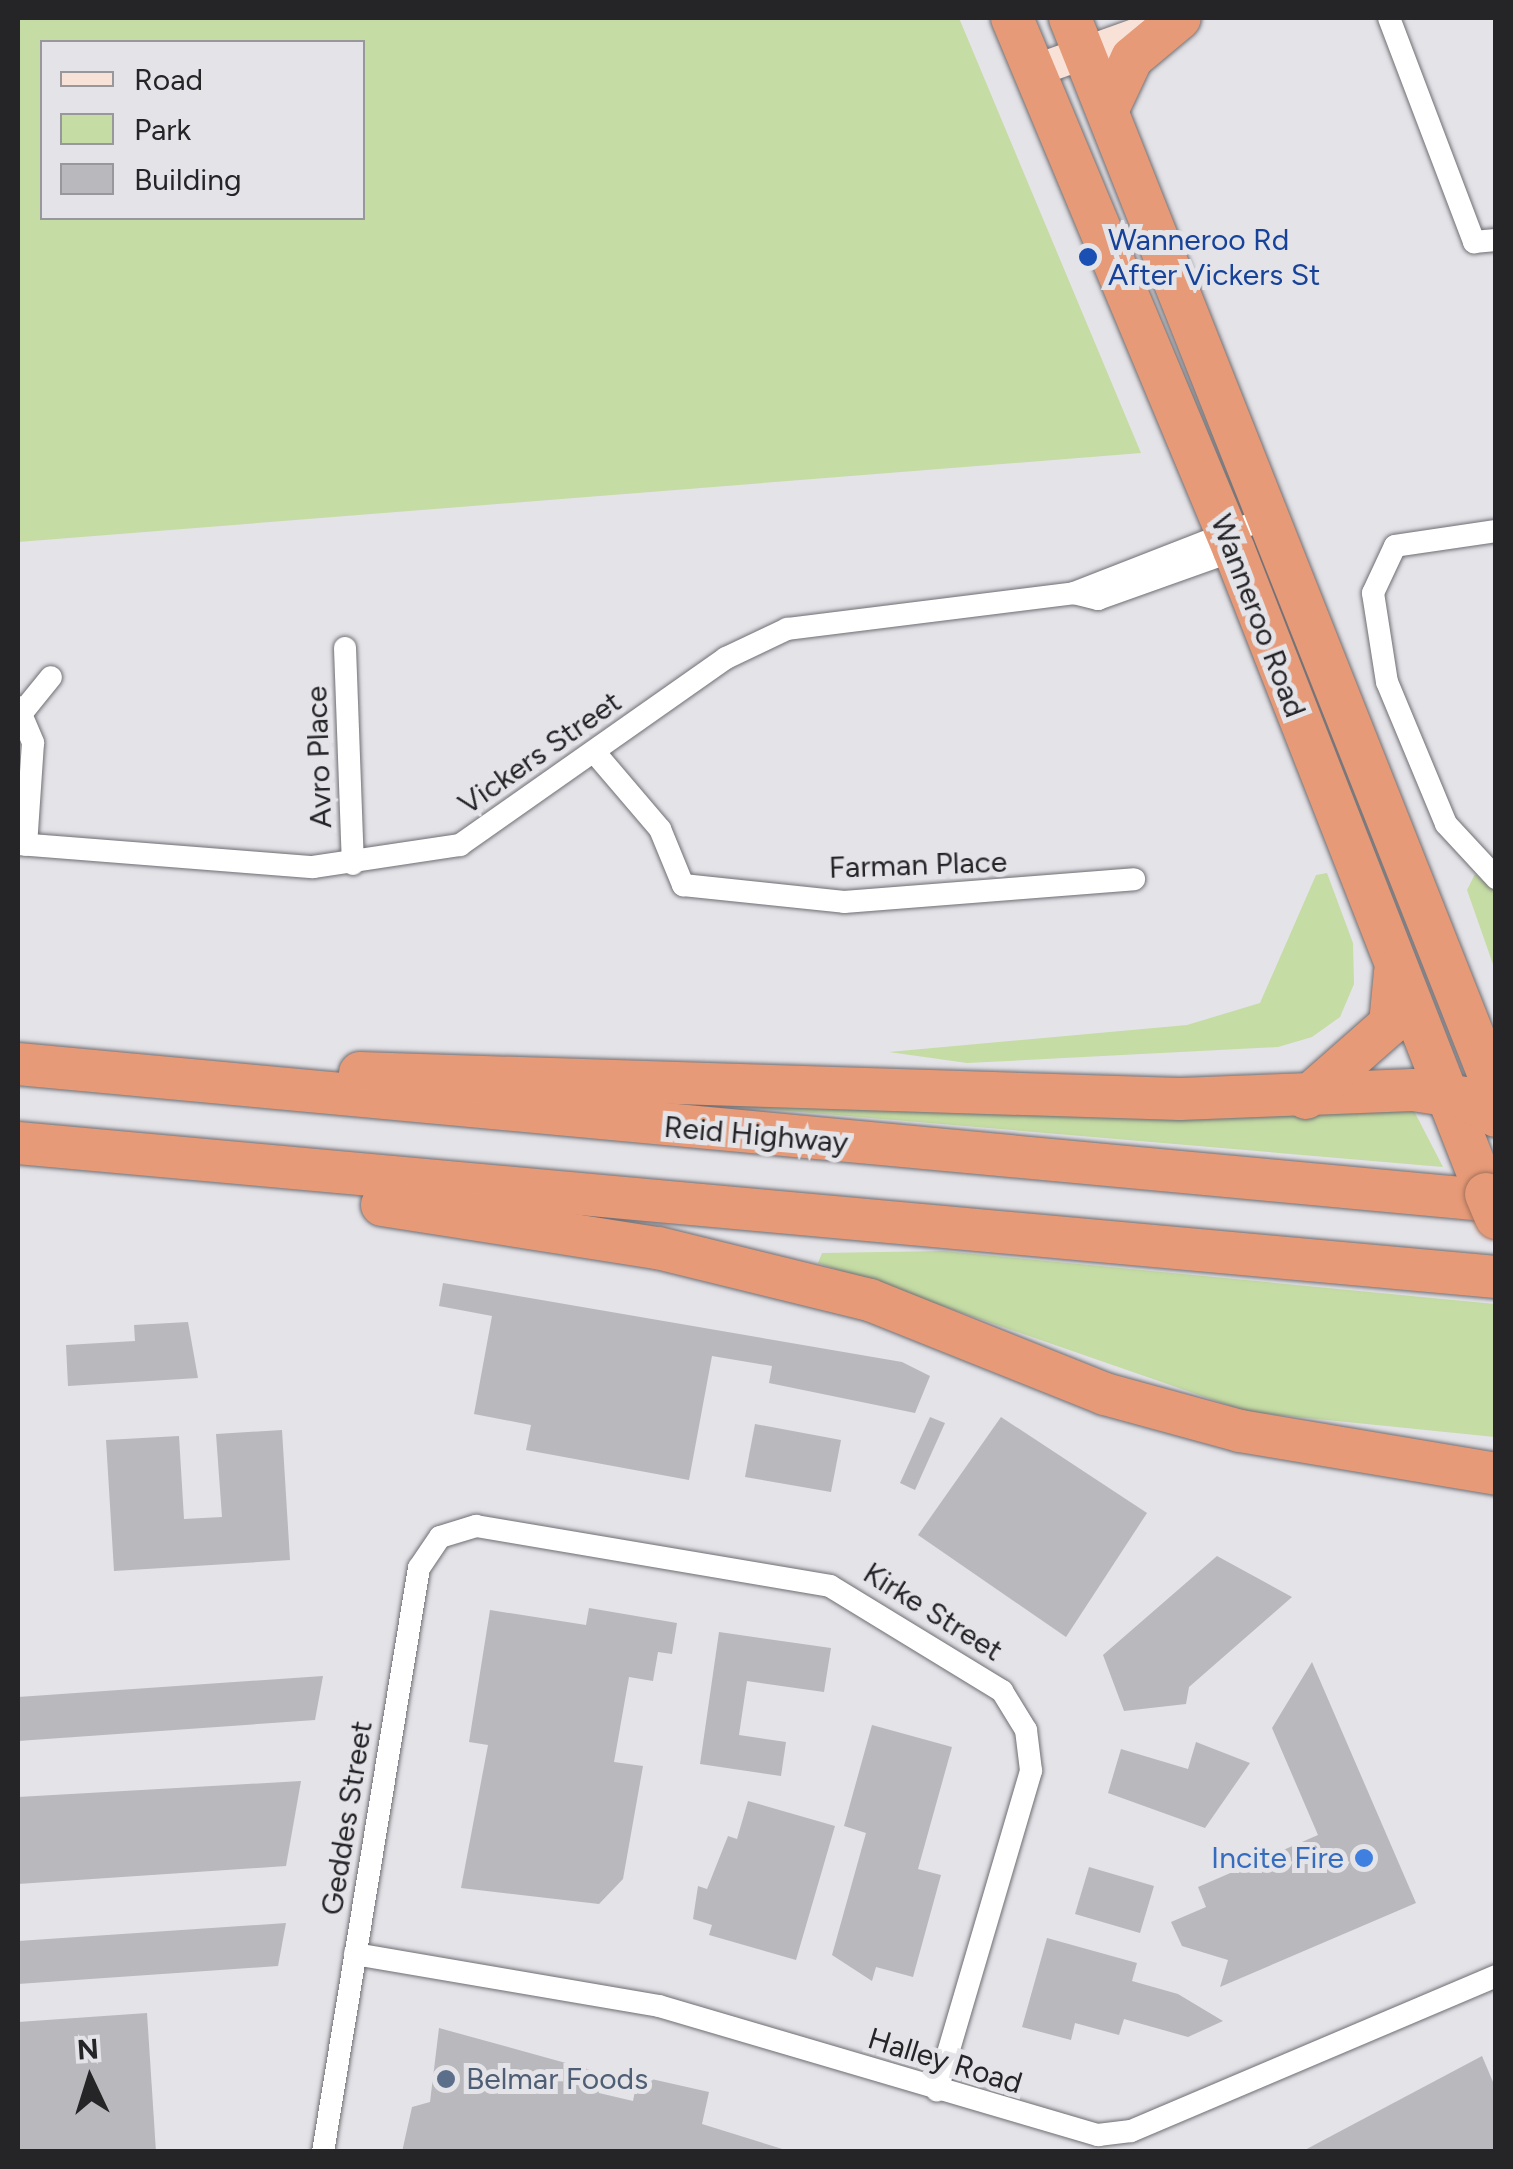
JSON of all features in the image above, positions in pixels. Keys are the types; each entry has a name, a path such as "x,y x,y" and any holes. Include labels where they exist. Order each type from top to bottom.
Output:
{"highway":[{"path":"1108,109 1132,58 1182,18"},
{"name":"Wanneroo Road","path":"1077,35 1275,525 1454,988 1494,1107"},
{"name":"Wanneroo Road","path":"1024,47 1230,542 1442,1094 1486,1186"},
{"path":"1306,1098 1390,1024 1394,971"},
{"path":"1454,988 1496,1024"},
{"name":"Reid Highway","path":"18,1064 1486,1186"},
{"path":"115,1074 435,1073 1306,1098 1442,1094 1494,1107 1486,1186"},
{"path":"18,1143 1496,1278"},
{"path":"129,1156 678,1253 870,1300 1105,1394 1337,1451 1496,1474"},
{"path":"1337,1451 1496,1461"}],"street":[{"path":"1077,35 1127,18"},
{"path":"1024,47 1182,18"},
{"path":"1389,18 1474,242 1496,240"},
{"name":"Vickers Street","path":"22,844 354,864 460,845 596,754 726,658 787,629 1074,593 1098,599 1275,525"},
{"path":"1496,531 1417,536 1380,566 1373,593 1386,682 1446,824 1496,878"},
{"name":"Avro Place","path":"345,648 354,864"},
{"path":"22,844 33,743 21,708 51,677"},
{"name":"Farman Place","path":"596,754 660,830 683,884 844,902 1134,879"},
{"name":"Geddes Street","path":"322,2152 419,1568 440,1538 476,1526"},
{"name":"Kirke Street","path":"476,1526 830,1586 1002,1691 1026,1730 1031,1771 937,2090"},
{"name":"Halley Road","path":"355,1954 660,2006 937,2090 1066,2141 1130,2131 1496,1976"}],"green space":[{"path":"18,18 959,18 1141,453 18,542"},
{"path":"1327,873 1353,943 1354,984 1340,1017 1312,1037 1278,1047 967,1063 889,1052 1187,1025 1260,1003 1316,875"},
{"path":"1475,874 1495,891 1495,970 1467,890"},
{"path":"696,1103 1413,1109 1443,1167"},
{"path":"943,1251 1495,1304 1495,1437 1248,1412 818,1263 822,1253"}],"building":[{"path":"443,1283 902,1362 930,1376 915,1413 769,1383 772,1366 712,1356 689,1480 526,1450 531,1425 474,1414 492,1316 439,1306"},
{"path":"188,1322 198,1378 68,1386 66,1345 135,1341 134,1325"},
{"path":"930,1417 945,1423 915,1490 900,1483"},
{"path":"1001,1417 1147,1513 1066,1637 918,1535"},
{"path":"755,1424 841,1440 831,1492 745,1477"},
{"path":"282,1430 290,1560 114,1571 106,1440 179,1436 184,1519 222,1517 216,1434"},
{"path":"1217,1556 1292,1597 1189,1687 1186,1704 1124,1711 1103,1655"},
{"path":"589,1608 677,1623 672,1654 658,1652 653,1681 629,1677 614,1762 643,1766 623,1879 599,1904 461,1888 488,1745 469,1742 490,1610 586,1625"},
{"path":"719,1632 831,1648 824,1692 747,1681 739,1735 786,1742 781,1776 700,1764"},
{"path":"1312,1662 1416,1903 1220,1987 1228,1960 1182,1946 1171,1922 1206,1907 1198,1887 1318,1835 1272,1728"},
{"path":"323,1676 315,1720 18,1741 18,1697"},
{"path":"872,1725 952,1747 918,1869 941,1875 913,1977 876,1967 872,1981 832,1955 866,1833 844,1826"},
{"path":"1196,1742 1250,1763 1205,1828 1108,1793 1121,1749 1188,1769"},
{"path":"301,1781 286,1866 18,1884 18,1797"},
{"path":"748,1801 835,1826 796,1960 709,1935 712,1925 693,1919 698,1886 707,1889 728,1836 737,1839"},
{"path":"1089,1867 1154,1886 1140,1933 1075,1914"},
{"path":"286,1923 278,1966 18,1984 18,1941"},
{"path":"1047,1938 1137,1963 1132,1981 1178,1994 1223,2021 1188,2037 1124,2019 1119,2035 1075,2023 1071,2040 1022,2027"},
{"path":"147,2013 156,2152 18,2152 18,2022"},
{"path":"439,2028 591,2070 599,2093 633,2101 638,2076 709,2092 702,2124 792,2152 402,2152 412,2107 430,2102"},
{"path":"1482,2056 1496,2089 1496,2152 1301,2152"}],"place":[{"name":"Wanneroo Rd After Vickers St","path":"1088,257"},
{"name":"Incite Fire","path":"1364,1858"},
{"name":"Belmar Foods","path":"446,2079"}]}
